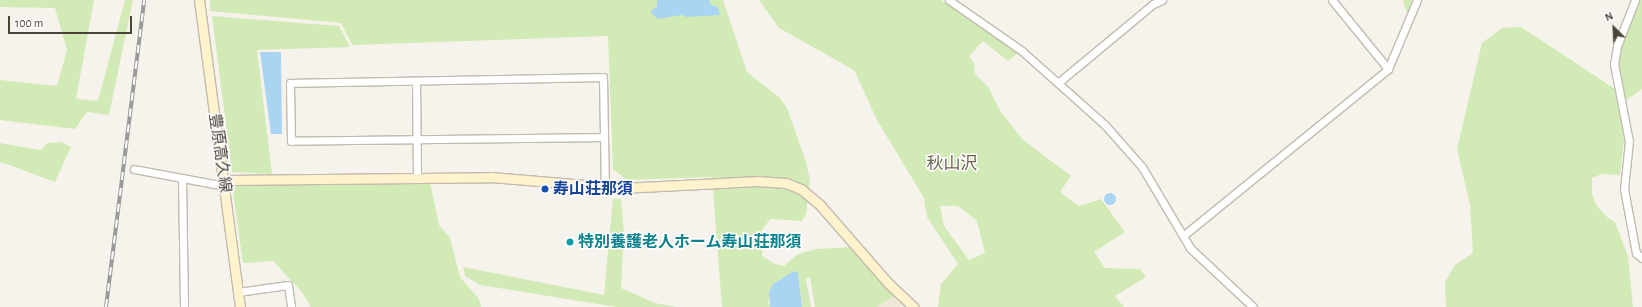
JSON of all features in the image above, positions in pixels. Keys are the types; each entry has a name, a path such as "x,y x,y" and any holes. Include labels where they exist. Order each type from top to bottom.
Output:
{"street":[{"name":"豊原高久線","path":"199,0 240,307"},
{"path":"949,0 1005,38 1059,82 1142,167 1184,235 1190,248 1201,260 1253,307"},
{"path":"1059,82 1153,2 1162,0"},
{"path":"1332,0 1388,70"},
{"path":"1184,235 1388,70 1417,0"},
{"path":"1635,0 1615,49 1614,64 1629,141 1624,189 1636,253 1642,258"},
{"path":"604,137 291,141 290,83 602,77 604,137 605,187"},
{"path":"416,81 417,178"},
{"path":"134,169 182,178 224,183 417,178 497,178 605,187 757,181 795,186 820,205 889,284 914,307"},
{"path":"182,178 184,307"},
{"path":"238,292 288,285 291,307"}],"shaded area":[{"path":"894,296 906,307 876,307"}],"green space":[{"path":"0,0 94,0 76,99 98,101 125,0 133,0 109,115 87,112 75,129 0,120 0,80 57,86 67,50 55,8 0,7"},
{"path":"210,0 723,0 747,72 779,97 787,108 806,162 810,180 806,214 802,221 770,219 762,230 762,256 775,264 784,266 798,254 817,249 851,247 894,296 876,307 815,307 810,277 806,279 811,307 802,307 798,273 779,280 768,302 770,307 722,307 712,177 627,180 613,169 608,36 352,45 341,23 210,11"},
{"path":"759,0 941,0 1008,44 1018,53 1008,61 983,41 969,56 974,63 975,74 989,88 999,109 1022,139 1071,176 1060,192 1079,206 1101,199 1125,232 1094,252 1105,268 1140,269 1146,277 1115,296 1124,307 938,307 941,284 958,264 927,217 924,198 878,122 854,70 779,28","holes":["940,206 958,206 977,221 985,253 969,260 944,226"]},
{"path":"1403,0 1412,0 1407,13 1404,5"},
{"path":"1636,0 1642,0 1642,89 1625,101 1617,63 1619,51"},
{"path":"212,16 339,26 350,47 257,50 272,174 232,172"},
{"path":"1521,27 1615,89 1624,139 1620,175 1602,174 1592,178 1592,194 1597,206 1608,218 1615,222 1628,256 1633,307 1446,307 1445,282 1455,265 1473,253 1470,205 1457,149 1482,43 1502,28"},
{"path":"61,142 71,147 55,182 1,162 0,164 0,143 40,150 48,143"},
{"path":"430,182 439,225 450,238 460,277 479,299 481,307 311,307 301,291 273,261 243,263 232,186"},
{"path":"613,199 621,199 624,233 621,288 655,303 677,307 617,307 480,285 465,276 463,267 604,295"}],"water":[{"path":"657,0 709,0 711,5 718,7 720,15 687,17 682,15 658,19 650,12 657,6"},
{"path":"260,52 281,52 282,134 271,134"},
{"path":"1110,193 1114,195 1116,199 1114,203 1110,205 1106,203 1104,199 1106,195"},
{"path":"794,271 798,273 802,307 770,307 769,292 773,284"}],"railway":[{"path":"106,307 144,0"}],"place":[{"name":"寿山荘那須","path":"545,189"},
{"name":"特別養護老人ホーム寿山荘那須","path":"570,242"}],"district":[{"name":"秋山沢","path":"952,164"}]}
